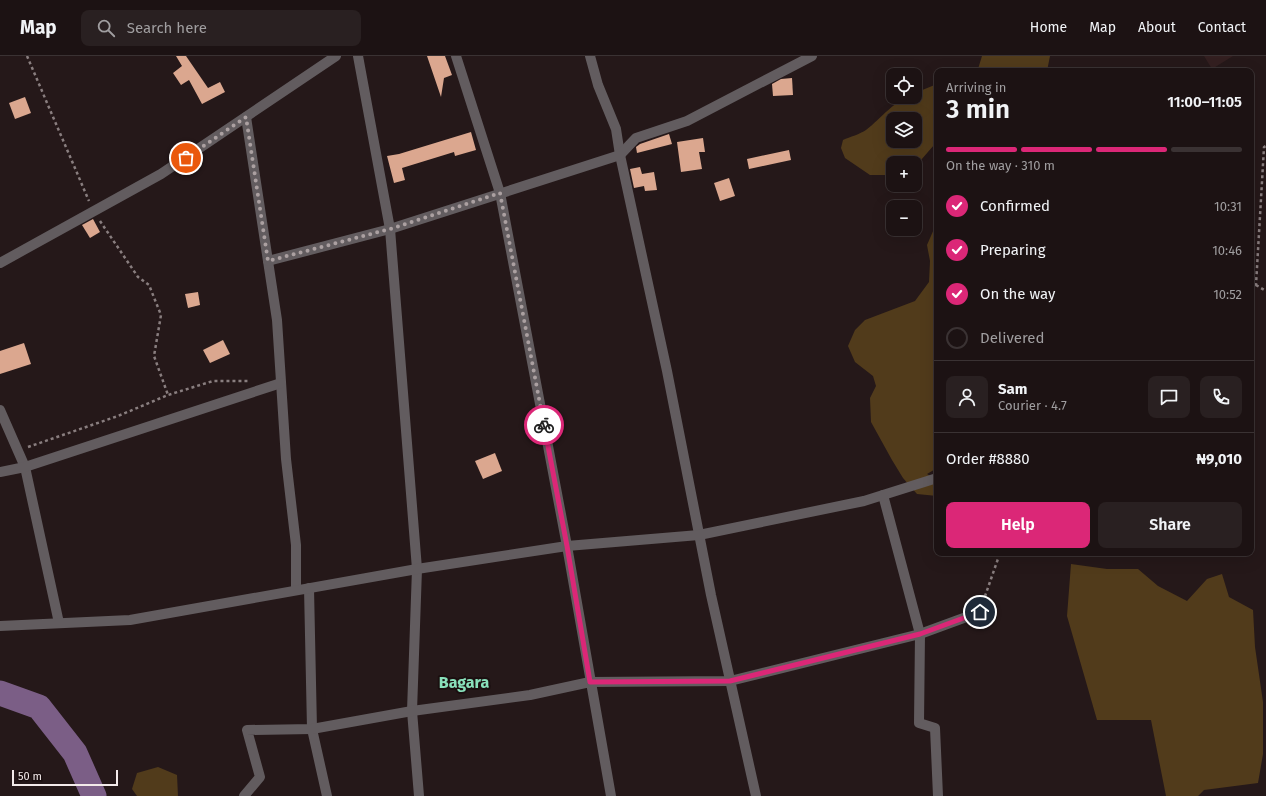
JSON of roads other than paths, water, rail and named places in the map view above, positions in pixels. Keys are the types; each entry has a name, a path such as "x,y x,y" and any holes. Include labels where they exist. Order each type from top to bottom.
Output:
{"street":[{"path":"0,263 161,174 336,56"},
{"path":"358,56 390,229 417,568 412,711 419,796"},
{"path":"456,56 500,193 567,546 611,796"},
{"path":"590,56 598,85 616,129 620,155 667,371 699,534 756,796"},
{"path":"268,261 390,229 620,155 636,138 687,121 812,56"},
{"path":"246,117 276,320 286,459 296,545 296,590"},
{"path":"0,472 26,467 281,383"},
{"path":"0,410 26,467 59,623"},
{"path":"0,626 130,620 417,568 567,546 699,534 864,500 934,479"},
{"path":"883,495 920,634 919,723 935,728 938,796"},
{"path":"309,588 312,729 327,796"},
{"path":"244,796 260,777 247,730 312,729 412,711 530,695 590,682 730,681 920,634 980,612"}],"waterway":[{"path":"0,693 39,707 75,753 94,796"}],"district":[{"name":"Bagara","path":"464,682"}]}
